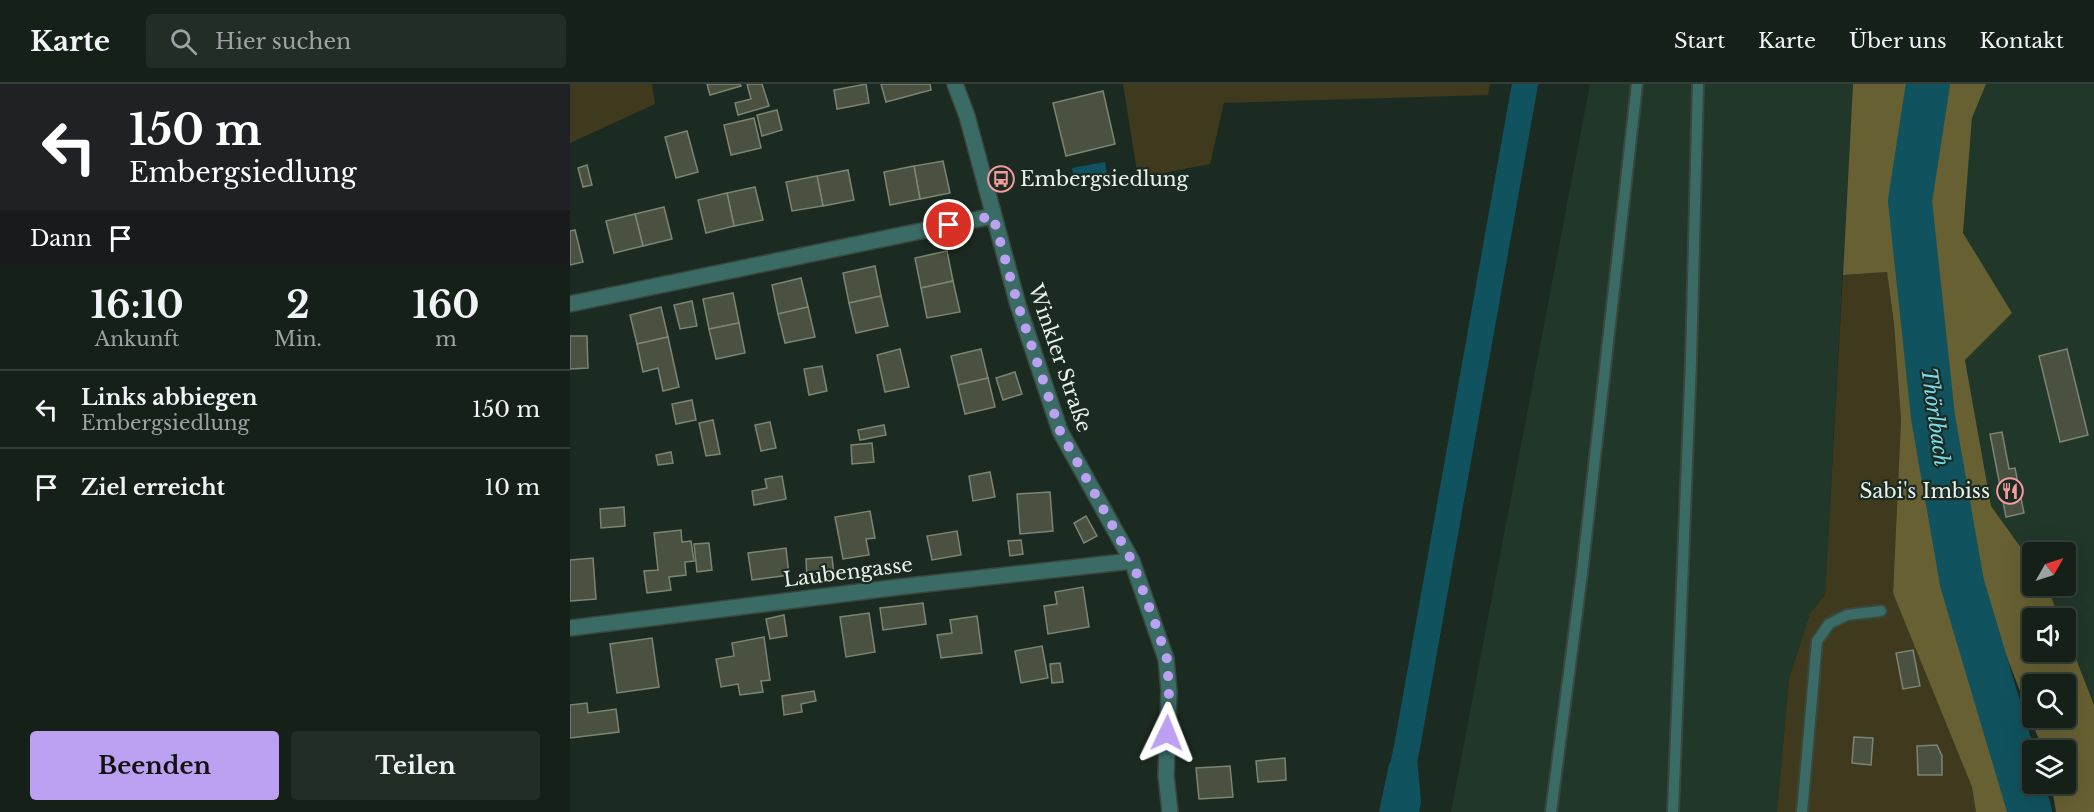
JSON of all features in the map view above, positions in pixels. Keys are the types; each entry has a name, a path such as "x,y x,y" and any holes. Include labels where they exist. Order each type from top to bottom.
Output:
{"street":[{"name":"Winkler Straße","path":"956,84 967,116 1018,305 1060,431 1132,561 1167,659 1169,691 1166,775 1170,812"},
{"path":"570,304 993,216"},
{"name":"Laubengasse","path":"570,628 1132,561"}],"lane":[{"path":"1551,812 1582,573 1637,84"},
{"path":"1673,812 1691,361 1698,84"},
{"path":"1802,812 1817,641 1829,624 1847,615 1881,611"}],"shaded area":[{"path":"570,84 652,84 655,104 570,143"},
{"path":"1123,84 1490,84 1488,95 1224,103 1210,164 1138,178"},
{"path":"1590,84 1853,84 1825,595 1810,613 1789,679 1777,812 1451,812"},
{"path":"1853,84 1911,84 1896,201 1937,559 1994,735 2015,812 1976,812 1972,787 1893,593 1901,420 1894,324 1887,272 1843,275"},
{"path":"1943,84 1986,84 1972,118 1963,233 2012,313 1965,360 1991,506 2022,549 2022,596 2051,596 2056,608 2022,608 2022,662 2076,662 2076,659 2094,705 2094,812 2056,812 2053,794 2076,794 2076,740 2039,740 2034,728 2076,728 2076,674 2022,674 2022,696 1999,637 1948,467 1926,239"},
{"path":"1986,84 2094,84 2094,705 2076,659 2076,608 2056,608 2051,596 2076,596 2076,542 2022,542 2022,549 1991,506 1965,360 1963,233 1972,118"},
{"path":"1887,272 1894,324 1901,420 1893,592 1972,787 1976,812 1777,812 1789,679 1810,613 1825,595 1843,275"}],"water":[{"path":"1105,162 1107,175 1074,180 1072,168"},
{"path":"1407,747 1417,757 1421,802 1419,812 1379,812 1389,764"}],"building":[{"path":"707,84 740,84 741,86 710,95"},
{"path":"747,84 762,84 769,106 738,115 735,103 751,99"},
{"path":"866,84 869,103 837,109 834,90"},
{"path":"881,84 930,84 931,90 886,102"},
{"path":"1103,91 1115,144 1066,156 1053,103"},
{"path":"777,110 782,130 762,136 757,115"},
{"path":"754,118 761,148 731,155 724,125"},
{"path":"687,131 698,172 676,178 665,137"},
{"path":"943,161 950,193 920,199 914,166"},
{"path":"587,165 592,185 583,187 578,168"},
{"path":"914,166 920,199 890,205 884,172"},
{"path":"848,170 854,200 823,206 817,176"},
{"path":"817,176 823,206 792,211 786,182"},
{"path":"755,187 763,220 734,226 727,193"},
{"path":"727,193 734,226 706,233 698,200"},
{"path":"664,207 672,239 643,246 635,214"},
{"path":"635,214 643,246 614,253 606,221"},
{"path":"575,230 583,262 570,265 570,231"},
{"path":"947,251 953,281 921,288 915,258"},
{"path":"875,266 881,296 849,303 843,273"},
{"path":"801,278 808,307 778,314 772,285"},
{"path":"953,281 960,312 927,318 921,288"},
{"path":"733,293 739,323 709,329 703,299"},
{"path":"881,296 888,326 856,333 849,303"},
{"path":"692,301 697,326 680,329 674,305"},
{"path":"661,307 668,337 637,344 630,315"},
{"path":"808,307 815,337 785,343 778,314"},
{"path":"739,323 745,353 716,359 709,329"},
{"path":"570,336 587,336 588,368 570,369"},
{"path":"668,337 679,387 663,391 658,368 643,372 637,344"},
{"path":"900,349 909,387 885,392 877,355"},
{"path":"981,349 988,378 958,385 951,356"},
{"path":"2067,349 2088,435 2060,442 2039,356"},
{"path":"822,366 827,391 809,395 804,369"},
{"path":"1015,372 1022,394 1003,400 996,378"},
{"path":"988,378 995,407 965,414 958,385"},
{"path":"692,400 696,420 676,424 672,404"},
{"path":"713,420 720,454 706,456 699,423"},
{"path":"770,422 776,448 761,451 755,425"},
{"path":"884,425 886,435 860,440 858,430"},
{"name":"Sabi's Imbiss","path":"2002,432 2009,469 2015,468 2024,513 2006,517 1990,434"},
{"path":"872,443 874,462 852,464 851,445"},
{"path":"671,452 673,463 658,465 656,455"},
{"path":"990,472 995,497 973,501 969,476"},
{"path":"782,476 786,499 754,505 752,491 767,488 765,479"},
{"path":"1050,492 1053,531 1020,534 1017,494"},
{"path":"624,507 625,526 601,528 600,509"},
{"path":"870,511 875,538 866,539 869,555 843,559 835,517"},
{"path":"1086,516 1097,536 1084,543 1074,523"},
{"path":"681,530 682,542 691,541 694,561 685,562 686,575 669,577 671,590 647,593 644,571 658,570 654,533"},
{"path":"957,531 961,555 932,560 927,536"},
{"path":"1021,540 1023,554 1010,556 1008,541"},
{"path":"709,543 712,570 697,572 694,544"},
{"path":"786,548 789,575 752,580 748,553"},
{"path":"832,557 834,575 807,578 806,559"},
{"path":"593,558 596,599 570,601 570,560"},
{"path":"1083,587 1089,627 1048,634 1044,606 1057,604 1055,592"},
{"path":"923,603 926,624 883,630 880,608"},
{"path":"869,613 875,652 846,657 840,617"},
{"path":"784,615 787,636 770,639 766,619"},
{"path":"977,616 982,653 941,658 937,635 952,633 950,620"},
{"path":"764,637 770,680 761,681 763,692 740,695 738,684 721,687 716,659 734,656 732,643"},
{"path":"652,638 659,687 617,693 610,644"},
{"path":"1042,646 1048,678 1021,683 1015,651"},
{"path":"1913,650 1920,686 1903,689 1896,653"},
{"path":"1060,663 1063,682 1052,683 1050,664"},
{"path":"814,691 816,701 801,704 802,712 784,715 782,696"},
{"path":"587,703 588,713 616,709 619,732 570,738 570,705"},
{"path":"1854,737 1873,738 1871,765 1852,763"},
{"path":"1937,745 1942,756 1942,775 1918,775 1917,746"},
{"path":"1285,758 1286,780 1258,782 1256,761"},
{"path":"1230,766 1233,797 1199,799 1196,768"}],"waterway":[{"path":"1393,812 1407,747 1525,84"},
{"name":"Thörlbach","path":"1928,84 1910,201 1933,417 1962,583 2030,812"}],"place":[{"name":"Embergsiedlung","path":"1001,179"},
{"name":"Sabi's Imbiss","path":"2010,491"}],"route":[{"path":"949,225 993,216 1018,305 1060,431 1132,561 1155,623 1167,659 1169,691 1167,733"}]}
